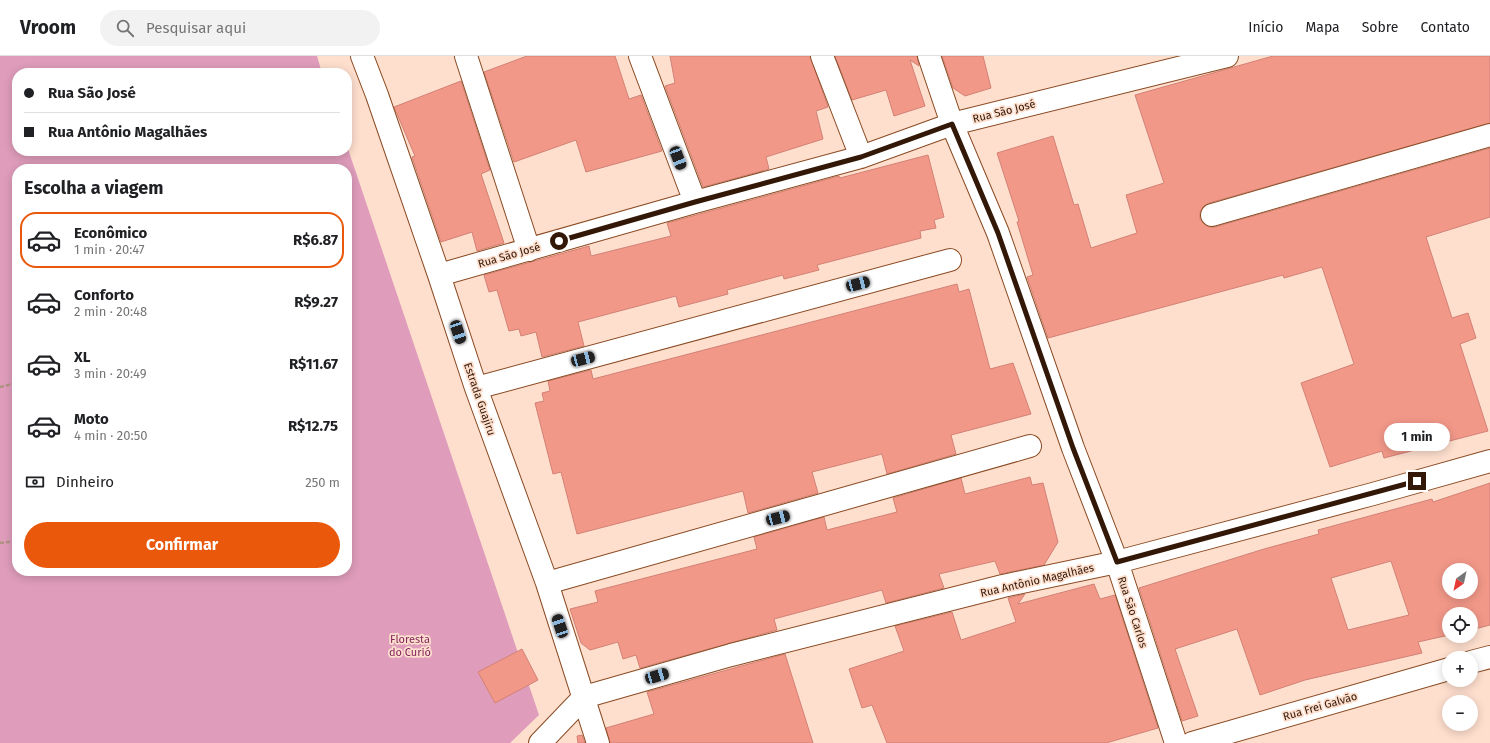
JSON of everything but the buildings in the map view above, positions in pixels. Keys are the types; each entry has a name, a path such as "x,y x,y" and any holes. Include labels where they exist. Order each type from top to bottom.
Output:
{"street":[{"name":"Estrada Guajiru","path":"362,56 377,95 439,275 476,388 547,583 598,743"},
{"path":"466,56 528,250"},
{"path":"640,56 695,202"},
{"path":"822,56 861,157"},
{"name":"Rua São Carlos","path":"929,56 952,124 998,233 1073,448 1117,562 1176,743"},
{"name":"Rua São José","path":"439,275 695,202 861,157 952,124 1226,56"},
{"path":"1212,215 1490,134"},
{"path":"476,388 950,260"},
{"path":"547,583 1030,446"},
{"name":"Rua Antônio Magalhães","path":"584,697 731,654 1003,586 1117,562 1373,494 1490,461"},
{"path":"1478,660 1490,657"},
{"name":"Rua Frei Galvão","path":"1192,743 1442,671"},
{"path":"540,743 584,697"}],"path":[{"path":"0,387 12,384"},
{"path":"0,542 12,541"}],"green space":[{"name":"Floresta do Curió","path":"0,56 317,56 321,68 12,68 12,156 350,156 539,715 510,743 0,743"}],"route":[{"path":"559,241 861,157 952,124 998,233 1073,448 1117,562 1417,481"}]}
